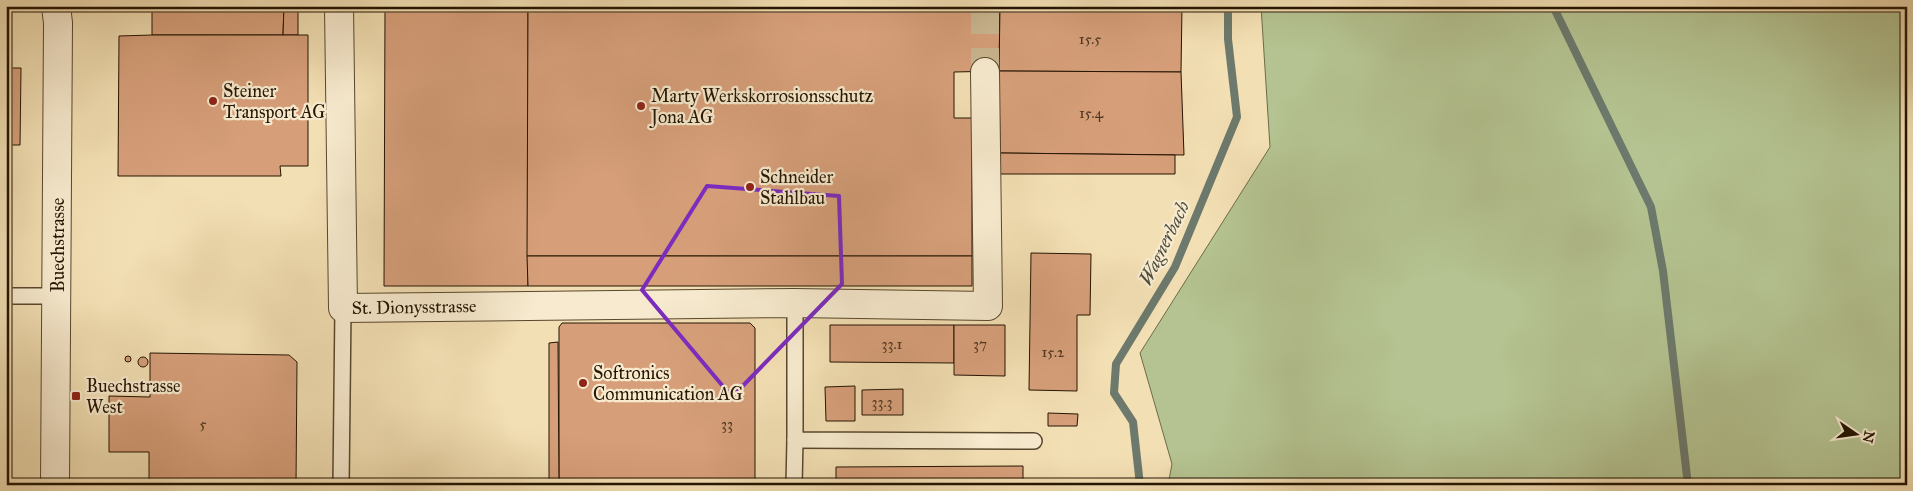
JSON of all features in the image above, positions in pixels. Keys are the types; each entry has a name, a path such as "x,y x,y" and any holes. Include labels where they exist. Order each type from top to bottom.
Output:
{"street":[{"name":"Buechstrasse","path":"55,485 58,296 58,23 56,6"},
{"name":"St. Dionysstrasse","path":"339,6 343,308 792,303 988,306 985,72"}],"lane":[{"path":"6,296 58,296"},
{"path":"792,303 794,485"},
{"path":"341,485 343,308"},
{"path":"795,440 1034,440"}],"highlighted area":[{"path":"707,186 839,196 842,284 732,397 642,290"}],"green space":[{"path":"1261,6 1907,6 1907,485 1168,485 1172,464 1140,353 1270,147"}],"building":[{"path":"6,6 8,6 6,226"},
{"path":"152,6 284,6 283,35 152,35"},
{"path":"284,6 298,6 298,35 283,35"},
{"path":"385,6 528,6 528,286 384,286"},
{"name":"Schneider Stahlbau","path":"528,6 1000,6 999,71 954,72 954,118 972,118 972,256 527,256"},
{"path":"1000,6 1182,6 1181,72 999,71"},
{"name":"Steiner Transport AG","path":"308,35 308,166 280,166 281,176 118,176 119,36"},
{"path":"8,68 21,68 20,145 7,145"},
{"path":"999,71 1181,72 1184,155 1000,153"},
{"path":"1000,153 1175,155 1175,174 1000,174"},
{"path":"1031,253 1091,254 1090,315 1077,315 1077,391 1029,390"},
{"path":"527,256 972,256 972,286 528,286"},
{"path":"562,323 750,323 755,328 755,485 559,485 559,327"},
{"path":"830,325 954,325 954,363 830,362"},
{"path":"954,325 1005,325 1005,376 954,375"},
{"path":"558,342 559,485 549,485 549,343"},
{"path":"150,353 289,355 297,362 296,485 149,485 149,452 109,452 109,396 150,397"},
{"path":"128,356 131,359 128,362 125,359"},
{"path":"141,357 145,357 148,362 147,366 141,367 138,364 138,360"},
{"path":"855,386 855,421 826,421 825,387"},
{"path":"903,389 903,415 862,415 862,390"},
{"path":"1048,413 1078,414 1077,426 1048,426"},
{"path":"7,430 7,485 6,485"},
{"path":"1023,466 1023,485 836,485 836,467"}],"waterway":[{"name":"Wagnerbach","path":"1140,485 1133,422 1114,393 1116,364 1175,267 1237,117 1228,39 1228,6"},
{"path":"1553,6 1651,207 1663,271 1688,485"}],"tunnel":[{"path":"985,6 985,72"}],"place":[{"name":"Steiner Transport AG","path":"213,101"},
{"name":"Marty Werkskorrosionsschutz Jona AG","path":"641,106"},
{"name":"Schneider Stahlbau","path":"750,187"},
{"name":"Softronics Communication AG","path":"583,383"},
{"name":"Buechstrasse West","path":"76,396"}]}
